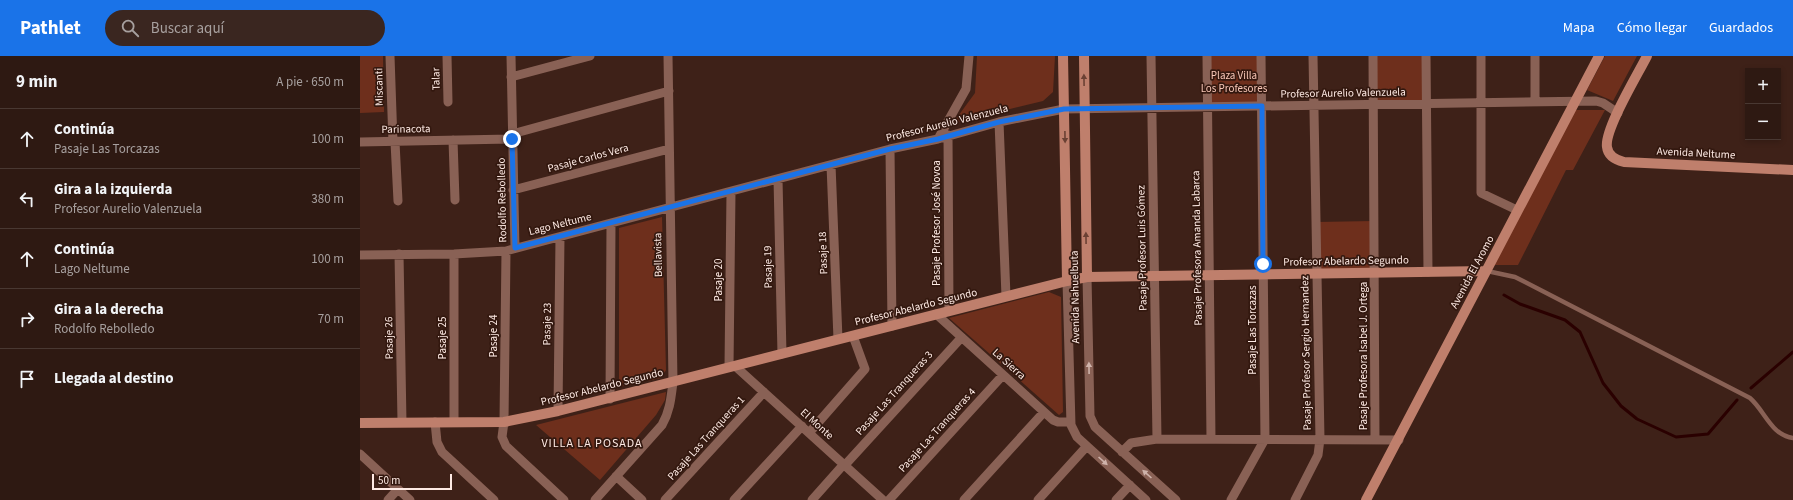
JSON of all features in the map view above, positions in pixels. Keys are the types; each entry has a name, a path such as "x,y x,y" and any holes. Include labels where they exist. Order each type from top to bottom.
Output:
{"street":[{"name":"Miscanti","path":"390,56 398,201"},
{"name":"Talar","path":"447,56 448,102"},
{"name":"Rodolfo Rebolledo","path":"510,250 513,190 511,56"},
{"path":"511,77 565,59 590,56"},
{"name":"Bellavista","path":"595,500 664,421 671,404 673,382 669,208 668,56"},
{"path":"938,139 966,89 969,56"},
{"name":"Avenida Nahuelbuta","path":"1063,56 1070,422 1077,437 1146,500"},
{"name":"Avenida Nahuelbuta","path":"1084,56 1090,416 1095,427 1176,500"},
{"name":"Pasaje Profesor Luis Gómez","path":"1151,56 1156,439"},
{"name":"Pasaje Profesora Amanda Labarca","path":"1207,56 1211,439"},
{"name":"Pasaje Las Torcazas","path":"1232,500 1264,439 1261,56"},
{"name":"Pasaje Profesor Sergio Hernandez","path":"1295,500 1318,455 1320,439 1314,56"},
{"name":"Pasaje Profesora Isabel J. Ortega","path":"1373,56 1375,439"},
{"path":"1426,56 1428,104 1428,272"},
{"path":"1481,56 1481,193 1518,210"},
{"path":"1535,56 1535,102"},
{"name":"Avenida El Aromo","path":"1366,500 1399,440 1599,56"},
{"path":"1618,113 1647,56"},
{"name":"Parinacota","path":"360,142 453,140 512,136 669,92"},
{"name":"Profesor Aurelio Valenzuela","path":"669,208 890,149 938,139 999,122 1064,109 1596,101 1603,103 1618,113"},
{"name":"Avenida Neltume","path":"1618,113 1609,131 1607,146 1608,152 1617,160 1624,162 1793,170"},
{"path":"999,122 1006,296"},
{"name":"Pasaje Profesor José Novoa","path":"948,135 949,311"},
{"path":"453,140 455,200"},
{"name":"Pasaje Carlos Vera","path":"513,190 669,149"},
{"path":"890,149 892,326"},
{"name":"Pasaje 18","path":"831,165 838,339"},
{"name":"Pasaje 19","path":"778,179 782,354"},
{"name":"Pasaje 20","path":"731,192 732,366"},
{"name":"Lago Neltume","path":"360,255 454,254 510,250 669,208"},
{"path":"610,398 611,224"},
{"name":"Pasaje 23","path":"558,411 560,237"},
{"name":"Pasaje 24","path":"510,250 504,422 502,437 506,446 564,500"},
{"name":"Pasaje 26","path":"399,254 402,422"},
{"name":"Pasaje 25","path":"454,254 454,422"},
{"name":"Profesor Abelardo Segundo","path":"360,423 504,422 558,411 1006,296 1087,277 1486,271"},
{"name":"La Sierra","path":"936,314 1053,420 1058,422 1070,422"},
{"path":"809,433 866,369 853,336"},
{"name":"Pasaje Las Tranqueras 3","path":"812,500 962,338"},
{"name":"El Monte","path":"732,366 764,392 883,500"},
{"name":"Pasaje Las Tranqueras 4","path":"889,500 1003,375"},
{"name":"Pasaje Las Tranqueras 1","path":"665,500 764,392"},
{"path":"964,500 1044,412"},
{"path":"435,422 437,442 442,452 494,500"},
{"path":"734,500 802,426"},
{"path":"1122,452 1131,443 1156,439 1399,440"},
{"path":"1038,500 1087,446"},
{"path":"360,454 410,500"},
{"path":"616,476 642,500"},
{"path":"1116,500 1130,485"},
{"path":"388,500 398,489"}],"lane":[{"path":"1486,271 1507,275 1523,281 1750,398 1759,405 1770,424 1778,432 1793,438"}],"green space":[{"path":"360,56 383,56 384,112 360,113"},
{"path":"977,56 1055,56 1053,92 1043,101 953,123 975,93"},
{"name":"Plaza Villa Los Profesores","path":"1207,56 1261,56 1262,106 1207,106"},
{"path":"1373,56 1426,56 1428,104 1374,104"},
{"path":"1605,56 1637,56 1613,101 1587,90"},
{"path":"1575,110 1605,110 1573,170 1566,170 1518,265 1494,265"},
{"path":"662,217 666,370 661,378 623,386 619,379 619,228"},
{"path":"1374,221 1374,273 1317,274 1316,222"},
{"path":"1049,292 1061,297 1063,412 1059,415 949,318"},
{"path":"666,392 665,400 656,415 600,480 536,425"}],"waterway":[{"path":"1504,295 1520,304 1565,320 1580,332 1603,383 1621,406 1637,419 1676,437 1708,434 1737,400"},
{"path":"1751,388 1793,352"}],"district":[{"name":"VILLA LA POSADA","path":"592,443"}],"route":[{"path":"512,139 515,248 890,149 938,139 999,122 1064,109 1262,106 1263,264"}]}
